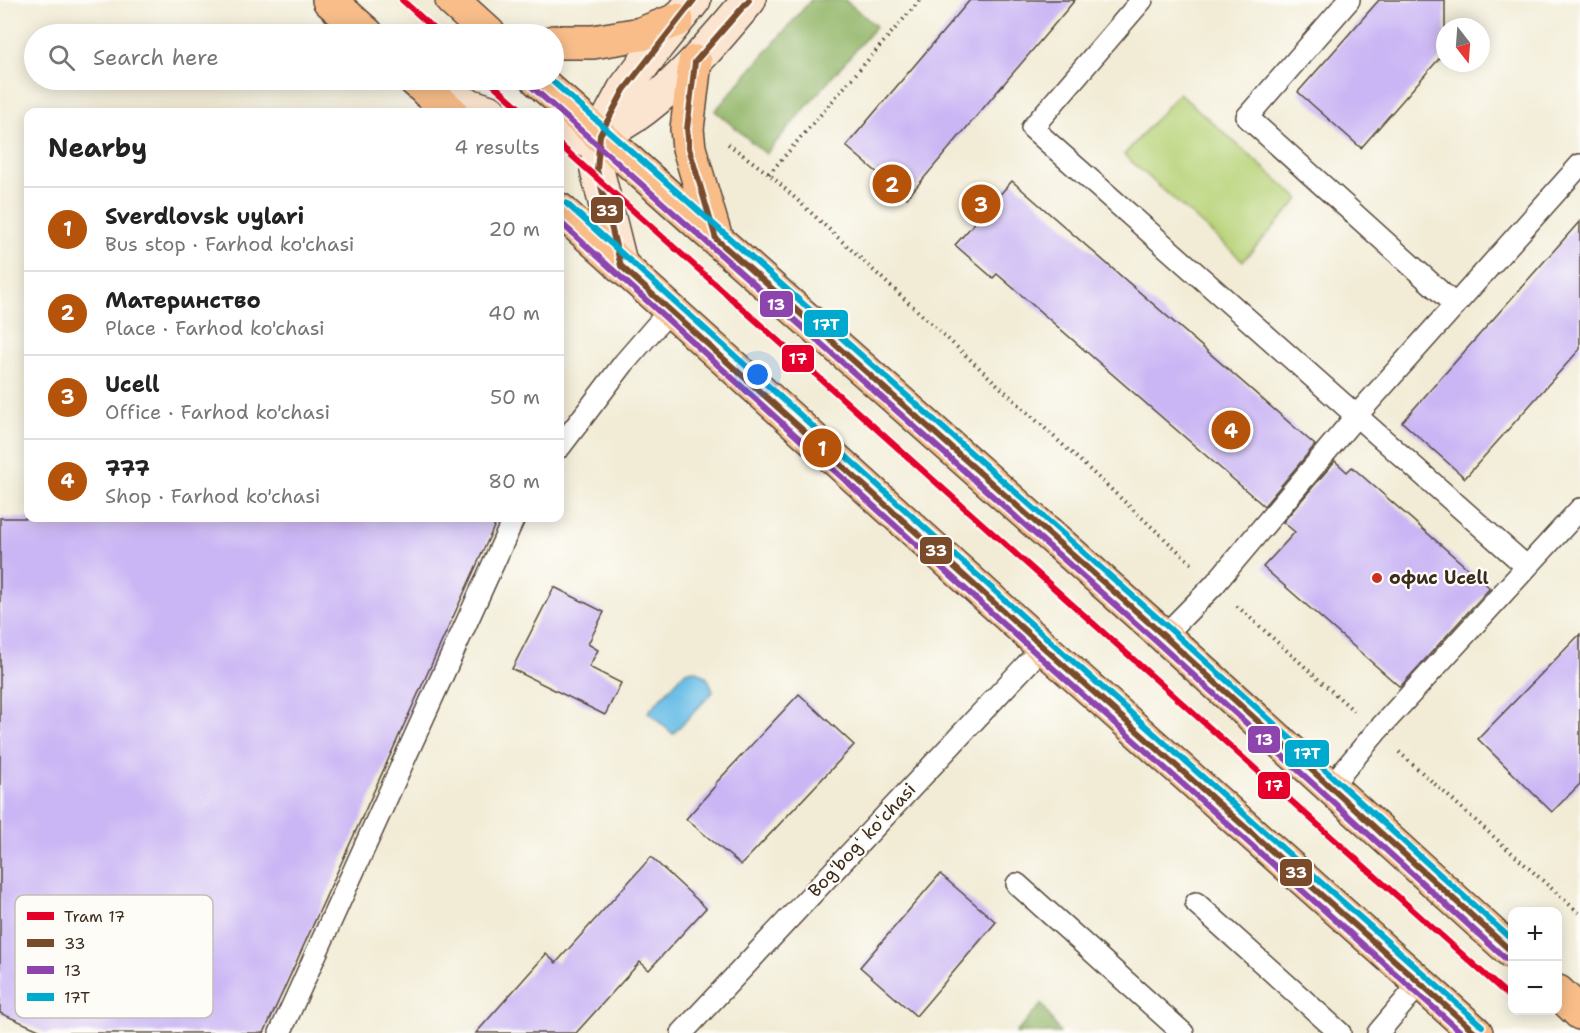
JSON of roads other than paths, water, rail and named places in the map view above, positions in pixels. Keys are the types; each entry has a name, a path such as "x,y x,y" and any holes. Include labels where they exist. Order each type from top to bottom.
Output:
{"main road":[{"path":"330,0 356,24"},
{"path":"452,0 482,24"},
{"path":"564,138 600,135 646,109 695,62 749,0"},
{"path":"564,42 593,42 641,34 686,10"},
{"path":"621,266 597,170 600,135 624,90 686,10"},
{"path":"695,62 687,129 689,148 716,240"},
{"path":"427,90 447,108"},
{"path":"434,90 480,108"},
{"path":"549,90 1164,636 1508,948"},
{"path":"564,214 1043,647 1476,1033"},
{"path":"1562,997 1580,1013"}],"lane":[{"path":"1142,0 1032,128 1527,567"},
{"path":"1349,0 1247,117 1455,305"},
{"path":"1164,636 1214,585 1357,415 1580,165"},
{"path":"564,442 624,363 670,310"},
{"path":"1330,787 1377,732 1580,509"},
{"path":"280,1033 512,522"},
{"name":"Bogʻbogʻ koʻchasi","path":"682,1033 1043,647"},
{"path":"1017,884 1183,1033"},
{"path":"1196,903 1340,1033"},
{"path":"1378,1033 1420,983"}],"water":[{"path":"694,670 707,678 713,692 673,734 648,712 685,672"}],"tram line":[{"name":"17","path":"402,0 429,24"},
{"name":"17","path":"499,90 520,108"},
{"name":"17","path":"564,149 1508,995"}],"place":[{"name":"Материнство","path":"892,184"},
{"name":"Ucell","path":"981,204"},
{"name":"777","path":"1231,430"},
{"name":"Sverdlovsk uylari","path":"822,448"},
{"name":"офис Ucell","path":"1377,578"}]}
